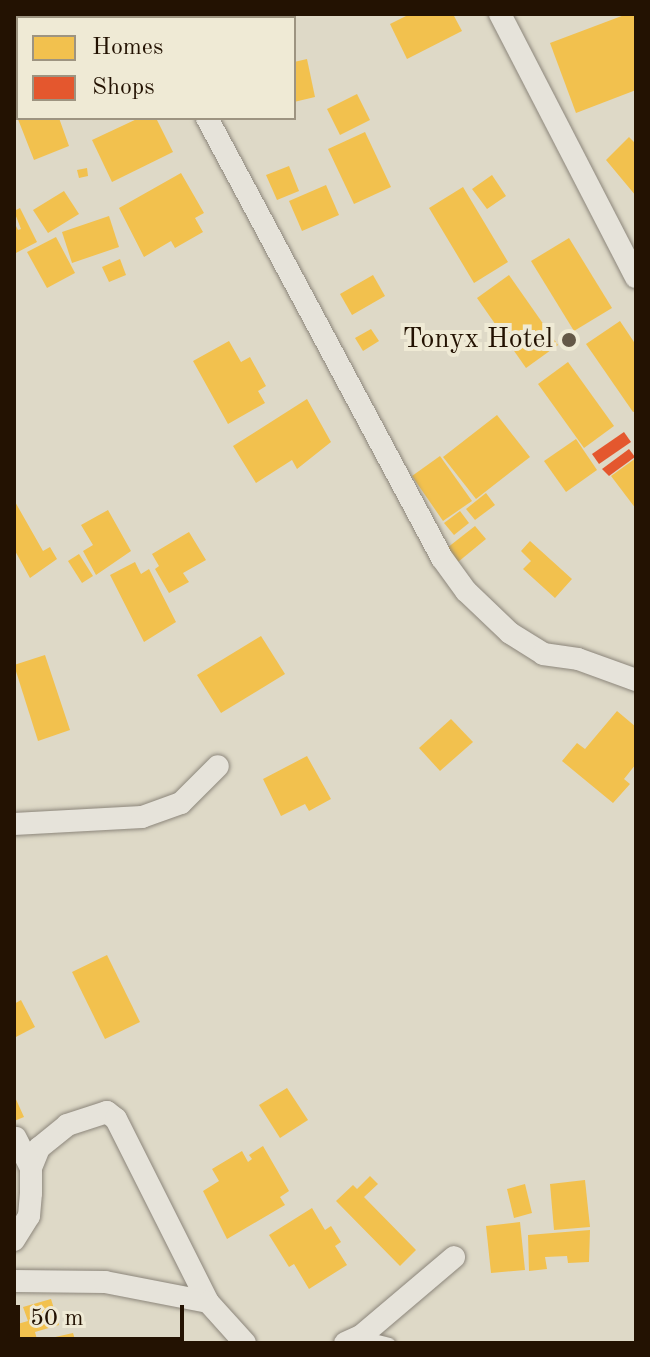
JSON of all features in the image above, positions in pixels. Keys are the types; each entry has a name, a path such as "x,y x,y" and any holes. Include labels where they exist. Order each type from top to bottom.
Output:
{"street":[{"path":"500,14 636,277"},
{"path":"208,120 442,558 466,591 510,633 543,654 633,673"},
{"path":"14,824 142,817 181,803 218,766"},
{"path":"15,1242 29,1216 31,1168 39,1148 67,1125 107,1112 116,1119 208,1302 245,1343"},
{"path":"16,1138 31,1168"},
{"path":"353,1340 454,1257"},
{"path":"14,1281 105,1282 208,1302"}],"lane":[{"path":"353,1340 389,1343"}],"building: Homes":[{"path":"410,14 453,14 462,31 407,59 390,24"},
{"path":"627,14 636,14 636,90 576,113 550,43"},
{"path":"307,59 315,97 296,102 296,62"},
{"path":"16,85 16,114 14,109"},
{"path":"357,94 370,120 340,135 327,109"},
{"path":"18,120 60,120 69,146 34,160"},
{"path":"135,120 157,120 173,152 112,182 92,140"},
{"path":"365,132 391,187 354,204 328,149"},
{"path":"629,137 634,142 636,140 636,196 606,160"},
{"path":"289,166 299,191 277,200 266,175"},
{"path":"87,168 88,176 79,178 77,170"},
{"path":"181,173 204,213 195,218 203,232 175,248 171,241 144,257 119,208"},
{"path":"492,175 506,196 487,209 472,189"},
{"path":"326,185 339,215 302,231 289,201"},
{"path":"463,187 508,262 474,283 429,208"},
{"path":"64,191 79,214 48,233 33,210"},
{"path":"20,208 37,242 14,254 14,222 18,230 21,229 14,211"},
{"path":"109,216 119,247 72,263 62,232"},
{"path":"56,237 75,273 47,288 27,252"},
{"path":"569,238 612,308 574,331 531,261"},
{"path":"120,259 126,275 109,282 102,267"},
{"path":"373,275 385,296 352,315 340,294"},
{"path":"509,275 558,345 526,368 477,298"},
{"path":"620,321 636,345 636,411 633,412 586,344"},
{"path":"371,329 379,341 363,351 355,338"},
{"path":"229,341 241,362 250,357 266,386 258,391 265,403 228,424 193,361"},
{"path":"568,362 614,426 584,448 538,384"},
{"path":"307,399 331,442 297,469 292,460 256,483 233,446"},
{"path":"497,415 530,457 476,499 443,457"},
{"path":"576,439 597,470 566,492 544,461"},
{"path":"440,456 472,501 443,521 412,476"},
{"path":"636,458 636,509 611,476"},
{"path":"486,493 495,505 475,520 466,509"},
{"path":"14,500 43,551 50,547 57,559 30,578 14,549"},
{"path":"108,510 131,551 96,575 83,551 93,545 81,525"},
{"path":"460,511 469,523 454,535 444,523"},
{"path":"475,526 486,539 458,562 447,548"},
{"path":"189,532 206,560 183,573 189,582 169,593 155,569 159,566 152,554"},
{"path":"530,541 572,579 555,598 523,569 531,561 521,551"},
{"path":"79,554 93,576 82,583 68,561"},
{"path":"135,562 141,574 149,569 176,622 144,642 110,575"},
{"path":"261,636 285,674 221,713 197,675"},
{"path":"45,655 70,730 38,741 14,665"},
{"path":"617,711 636,727 636,764 624,779 630,784 613,803 562,761 577,743 585,749"},
{"path":"451,719 473,742 440,771 419,748"},
{"path":"307,756 331,799 309,811 305,804 281,816 263,779"},
{"path":"107,955 140,1022 105,1039 72,972"},
{"path":"21,1000 35,1027 14,1038 14,1004"},
{"path":"287,1088 308,1120 280,1138 259,1105"},
{"path":"14,1095 24,1117 14,1121"},
{"path":"263,1146 289,1191 280,1197 285,1205 227,1239 203,1191 219,1181 212,1169 242,1151 248,1162 252,1159 249,1155"},
{"path":"370,1176 378,1184 364,1197 416,1250 400,1266 336,1201 353,1185 357,1189"},
{"path":"585,1180 590,1227 554,1230 550,1184"},
{"path":"525,1184 532,1213 514,1218 507,1189"},
{"path":"312,1208 325,1230 331,1226 341,1242 335,1246 347,1265 309,1289 294,1264 289,1267 269,1235"},
{"path":"520,1222 525,1270 491,1273 486,1226"},
{"path":"590,1230 589,1262 568,1263 567,1256 545,1257 547,1269 529,1271 528,1235"},
{"path":"51,1299 59,1325 35,1332 38,1343 14,1343 14,1325 28,1321 23,1307"},
{"path":"73,1333 76,1343 52,1343 51,1338"}],"building: Shops":[{"path":"624,432 631,442 599,464 592,454"},
{"path":"629,449 635,457 609,476 602,469"}],"place":[{"name":"Tonyx Hotel","path":"569,340"}]}
